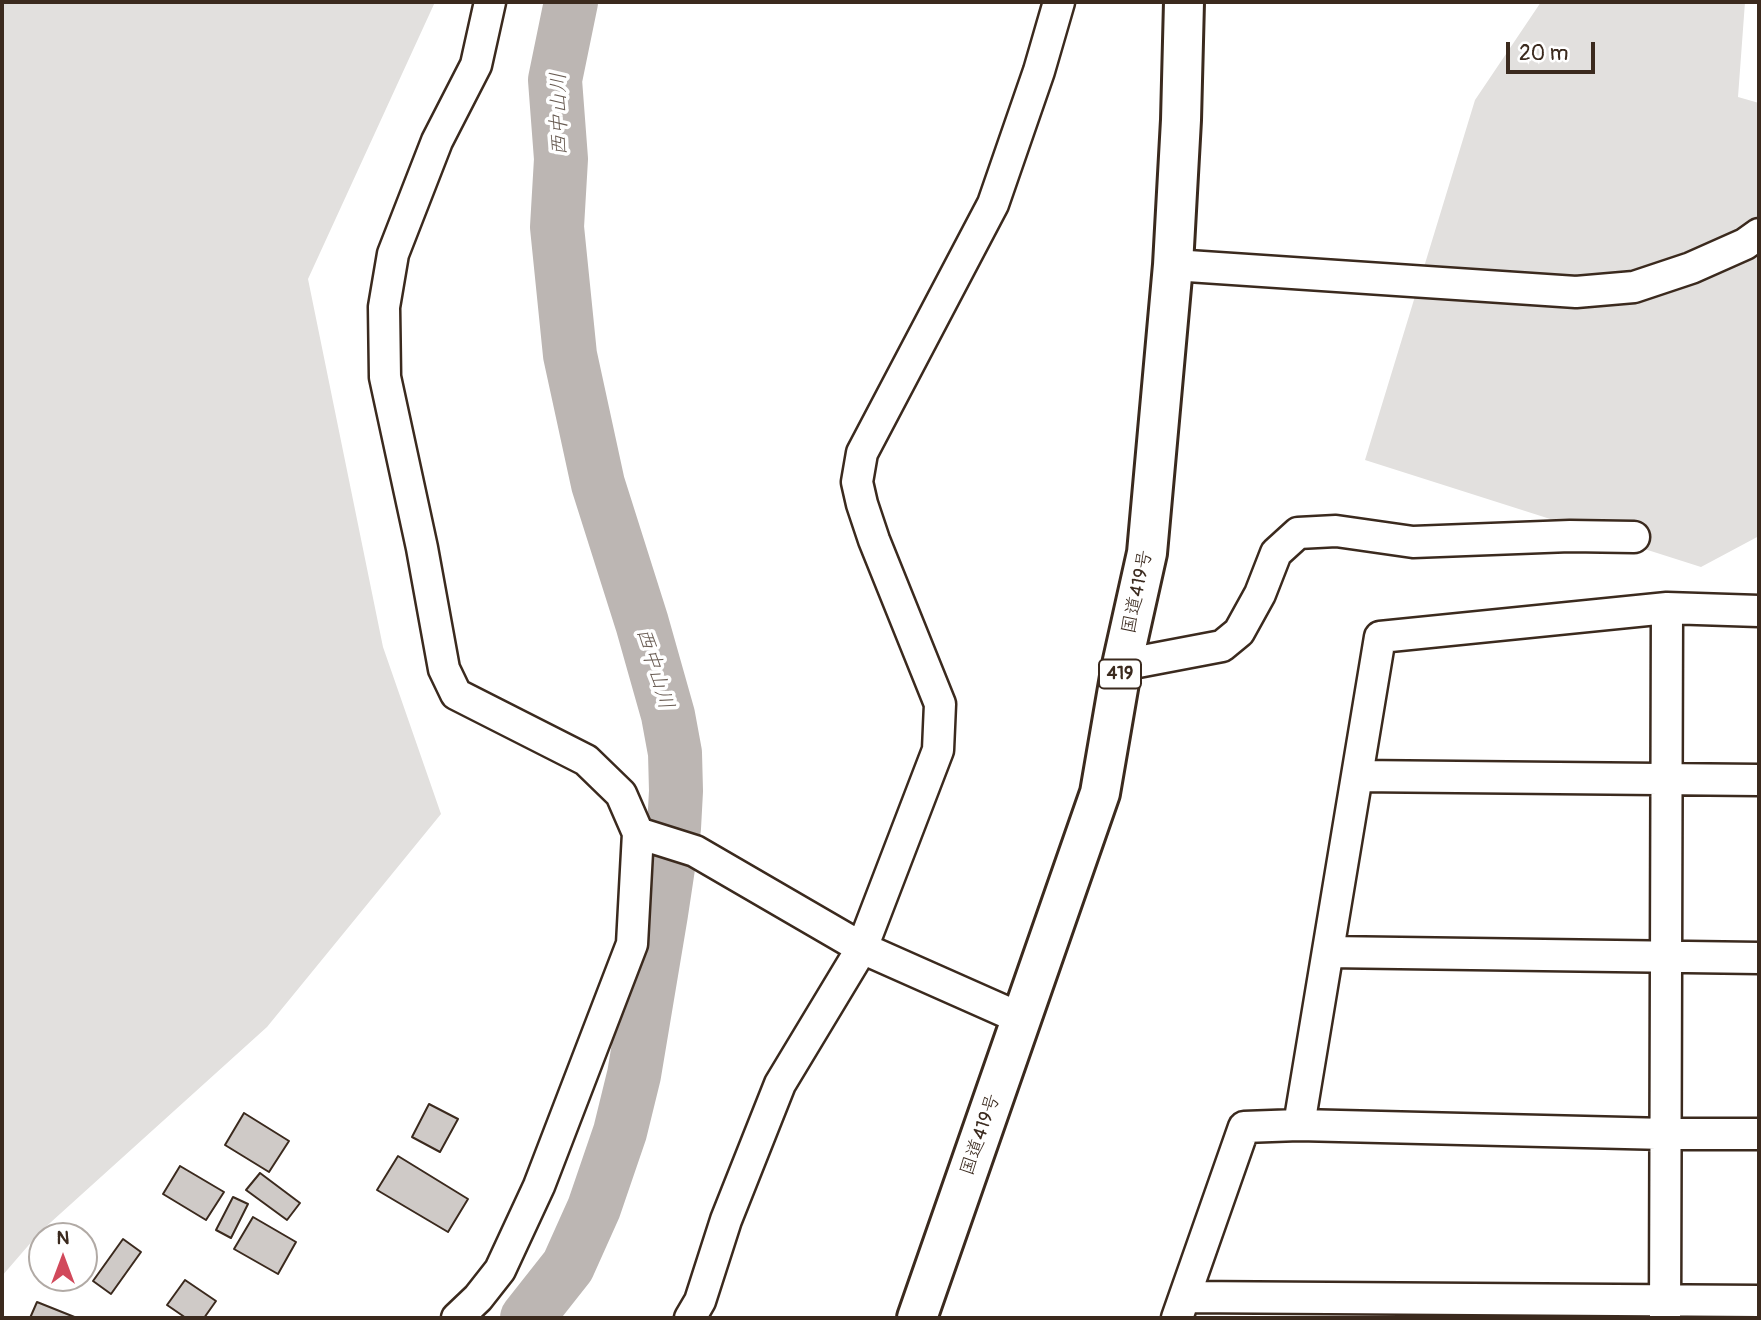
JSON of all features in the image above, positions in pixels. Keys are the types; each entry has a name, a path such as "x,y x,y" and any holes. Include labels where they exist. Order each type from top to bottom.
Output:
{"highway":[{"name":"国道419号","path":"917,1318 1100,793 1122,665 1147,553 1173,265 1184,2"}],"street":[{"path":"457,1318 478,1298 500,1270 539,1186 632,944 644,835 621,794 586,760 456,694 444,669 422,548 385,377 384,307 393,254 437,141 477,65 490,2"},
{"path":"690,1318 700,1301 726,1220 780,1084 862,948 938,750 940,704 874,540 857,482 862,453 993,204 1039,71 1059,2"},
{"path":"1173,265 1576,292 1634,287 1691,268 1745,244 1759,234"},
{"path":"1122,665 1222,646 1239,632 1260,594 1276,553 1298,533 1336,531 1413,542 1570,536 1634,537"},
{"path":"1665,1309 1667,608"},
{"path":"1299,1125 1380,638 1667,608 1759,611"},
{"path":"1357,776 1759,780"},
{"path":"644,835 695,851 862,948 1022,1019"},
{"path":"1328,952 1759,958"},
{"path":"1759,1134 1299,1125 1244,1127 1181,1308 1665,1309 1759,1301"}],"shaded area":[{"path":"2,2 435,2 308,279 383,647 441,814 267,1027 51,1222 28,1222 28,1246 2,1276"},
{"path":"1541,2 1745,2 1738,97 1759,103 1759,536 1701,567 1365,460 1475,100"}],"building":[{"path":"429,1104 458,1119 440,1152 412,1137"},
{"path":"244,1113 289,1141 269,1172 225,1145"},
{"path":"398,1156 468,1199 448,1232 377,1190"},
{"path":"180,1166 224,1192 206,1220 163,1194"},
{"path":"260,1173 300,1203 287,1220 246,1190"},
{"path":"233,1197 248,1204 231,1238 216,1230"},
{"path":"253,1217 296,1242 278,1274 234,1249"},
{"path":"123,1239 141,1252 111,1294 98,1285 98,1274"},
{"path":"185,1280 216,1301 204,1318 186,1318 167,1305"},
{"path":"37,1302 77,1318 30,1318"}],"waterway":[{"name":"西中山川","path":"527,1318 568,1266 594,1208 620,1132 634,1075 661,914 674,828 676,791 675,753 668,715 598,484 570,355 557,227 561,159 555,80 571,2"}]}
